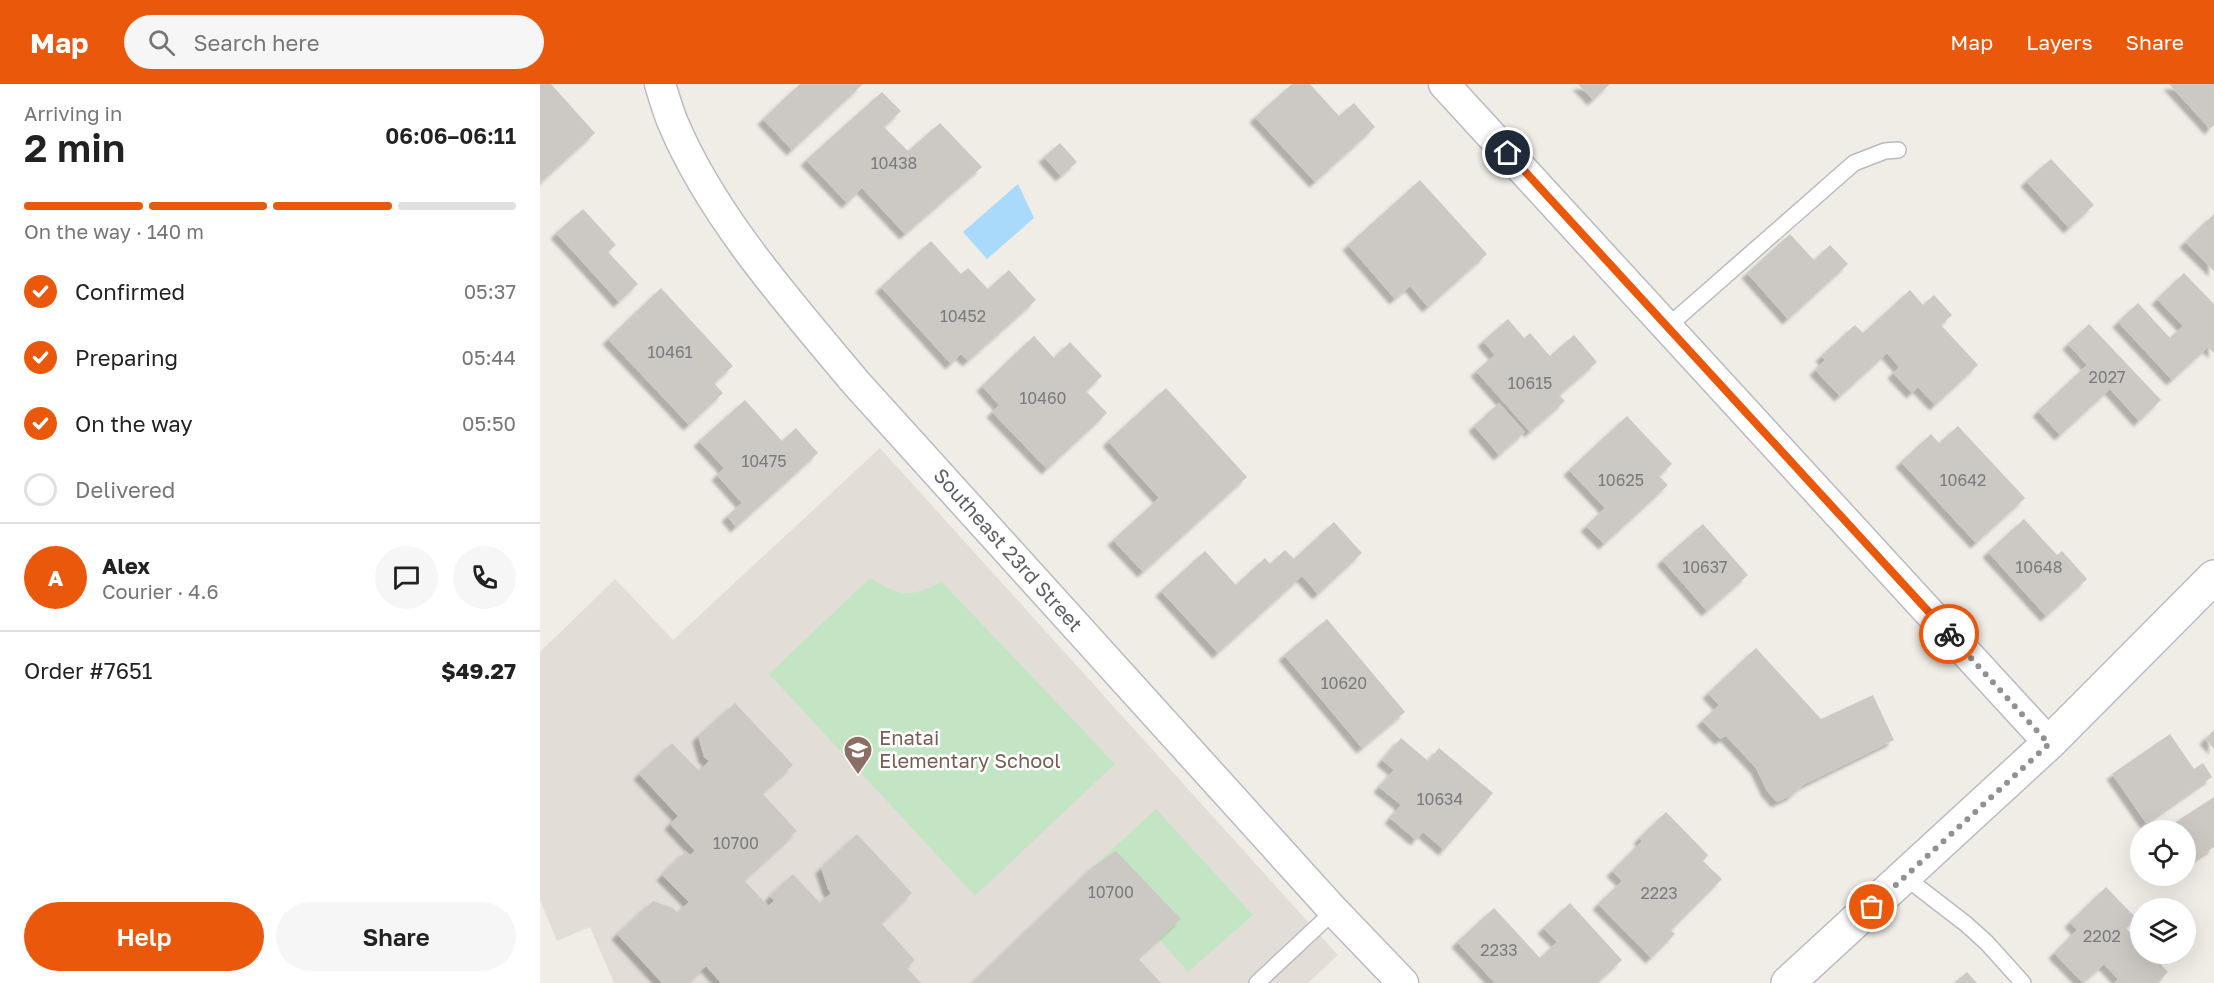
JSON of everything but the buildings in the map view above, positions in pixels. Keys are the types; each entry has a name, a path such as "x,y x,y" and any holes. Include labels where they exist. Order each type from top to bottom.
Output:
{"street":[{"name":"Southeast 23rd Street","path":"660,84 672,122 698,173 741,240 797,313 857,384 1334,911 1403,983"},
{"path":"1444,84 2049,744"},
{"path":"1788,983 2049,744 2214,577"}],"lane":[{"path":"1667,327 1854,163 1898,150"},
{"path":"1905,876 1966,924 2023,983"},
{"path":"1257,983 1334,911"}],"shaded area":[{"name":"Enatai Elementary School","path":"880,448 1338,955 1308,983 614,983 590,927 557,941 540,900 540,652 615,579 673,640"}],"green space":[{"path":"870,578 890,589 905,593 921,591 942,582 1115,764 975,896 769,674"},
{"path":"1156,809 1253,915 1188,972 1094,866"}],"water":[{"path":"1018,184 1034,218 987,259 963,232"}],"way so far":[{"path":"1872,907 2049,744 1949,634"}],"place":[{"name":"Enatai Elementary School","path":"858,776"}],"route":[{"path":"1508,153 1949,634"}]}
